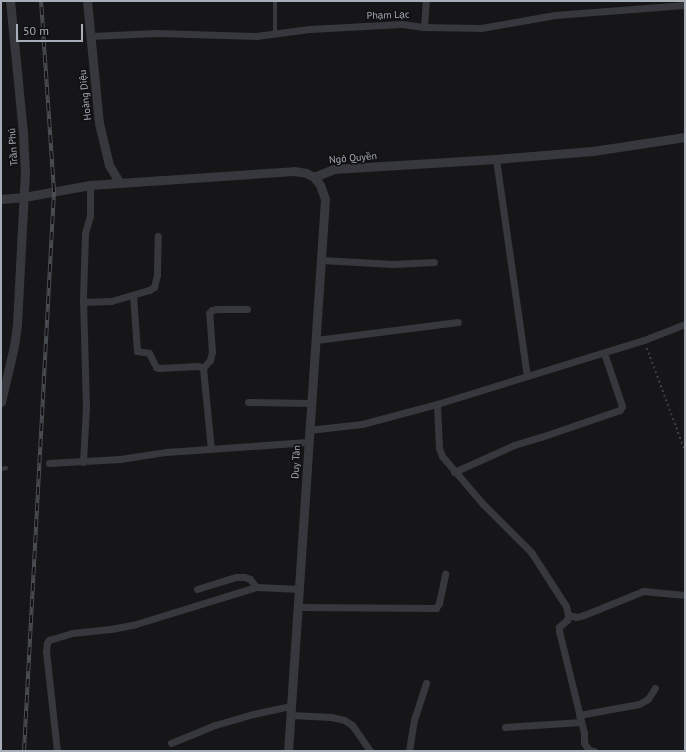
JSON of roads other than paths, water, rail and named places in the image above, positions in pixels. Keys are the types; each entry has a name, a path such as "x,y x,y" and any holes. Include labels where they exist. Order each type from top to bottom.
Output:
{"street":[{"name":"Trần Phú","path":"1,402 4,375 17,324 24,197 24,143 10,1"},
{"name":"Hoàng Diệu","path":"87,1 99,123 109,165 120,183"},
{"path":"424,27 426,1"},
{"name":"Phạm Lạc","path":"90,36 156,33 243,36 402,24 424,27 481,28 555,15 685,5"},
{"name":"Ngô Quyền","path":"314,177 334,169 496,159 593,151 685,137"},
{"path":"496,159 527,376"},
{"path":"1,199 120,183 294,171 306,173 314,177"},
{"name":"Duy Tân","path":"288,751 325,199 324,192 314,177"},
{"path":"83,462 86,407 83,302 85,233 90,216 90,186"},
{"path":"83,302 111,301 149,290 154,287 157,275 158,236"},
{"path":"321,260 393,264 434,262"},
{"path":"133,295 137,352 149,353 156,367 159,368 198,366 203,368"},
{"path":"211,449 203,368 210,360 212,352 209,313 217,310 247,309"},
{"path":"316,340 458,322"},
{"path":"309,430 362,424 437,404 604,353 644,340 685,324"},
{"path":"454,472 514,445 549,435 620,410 622,406 604,353"},
{"path":"248,402 311,403"},
{"path":"437,404 439,448 442,456 454,472 483,504 531,552 566,606 568,615 567,620 559,626 559,631 586,747 594,751"},
{"path":"49,463 83,462 211,449 308,442"},
{"path":"298,607 436,608 439,603 445,574"},
{"path":"197,589 236,577 250,579 256,588"},
{"path":"57,751 46,652 47,643 49,640 72,633 111,629 136,624 256,588 300,589"},
{"path":"568,615 576,617 584,615 643,591 685,595"},
{"path":"409,751 414,720 426,684"},
{"path":"505,727 580,718 639,704 648,699 655,688"},
{"path":"171,743 215,725 253,714 291,710 344,720 352,725 370,751"}],"lane":[{"path":"275,1 275,34"},
{"path":"1,469 6,468"}],"railway":[{"path":"24,751 54,191 41,1"}]}
